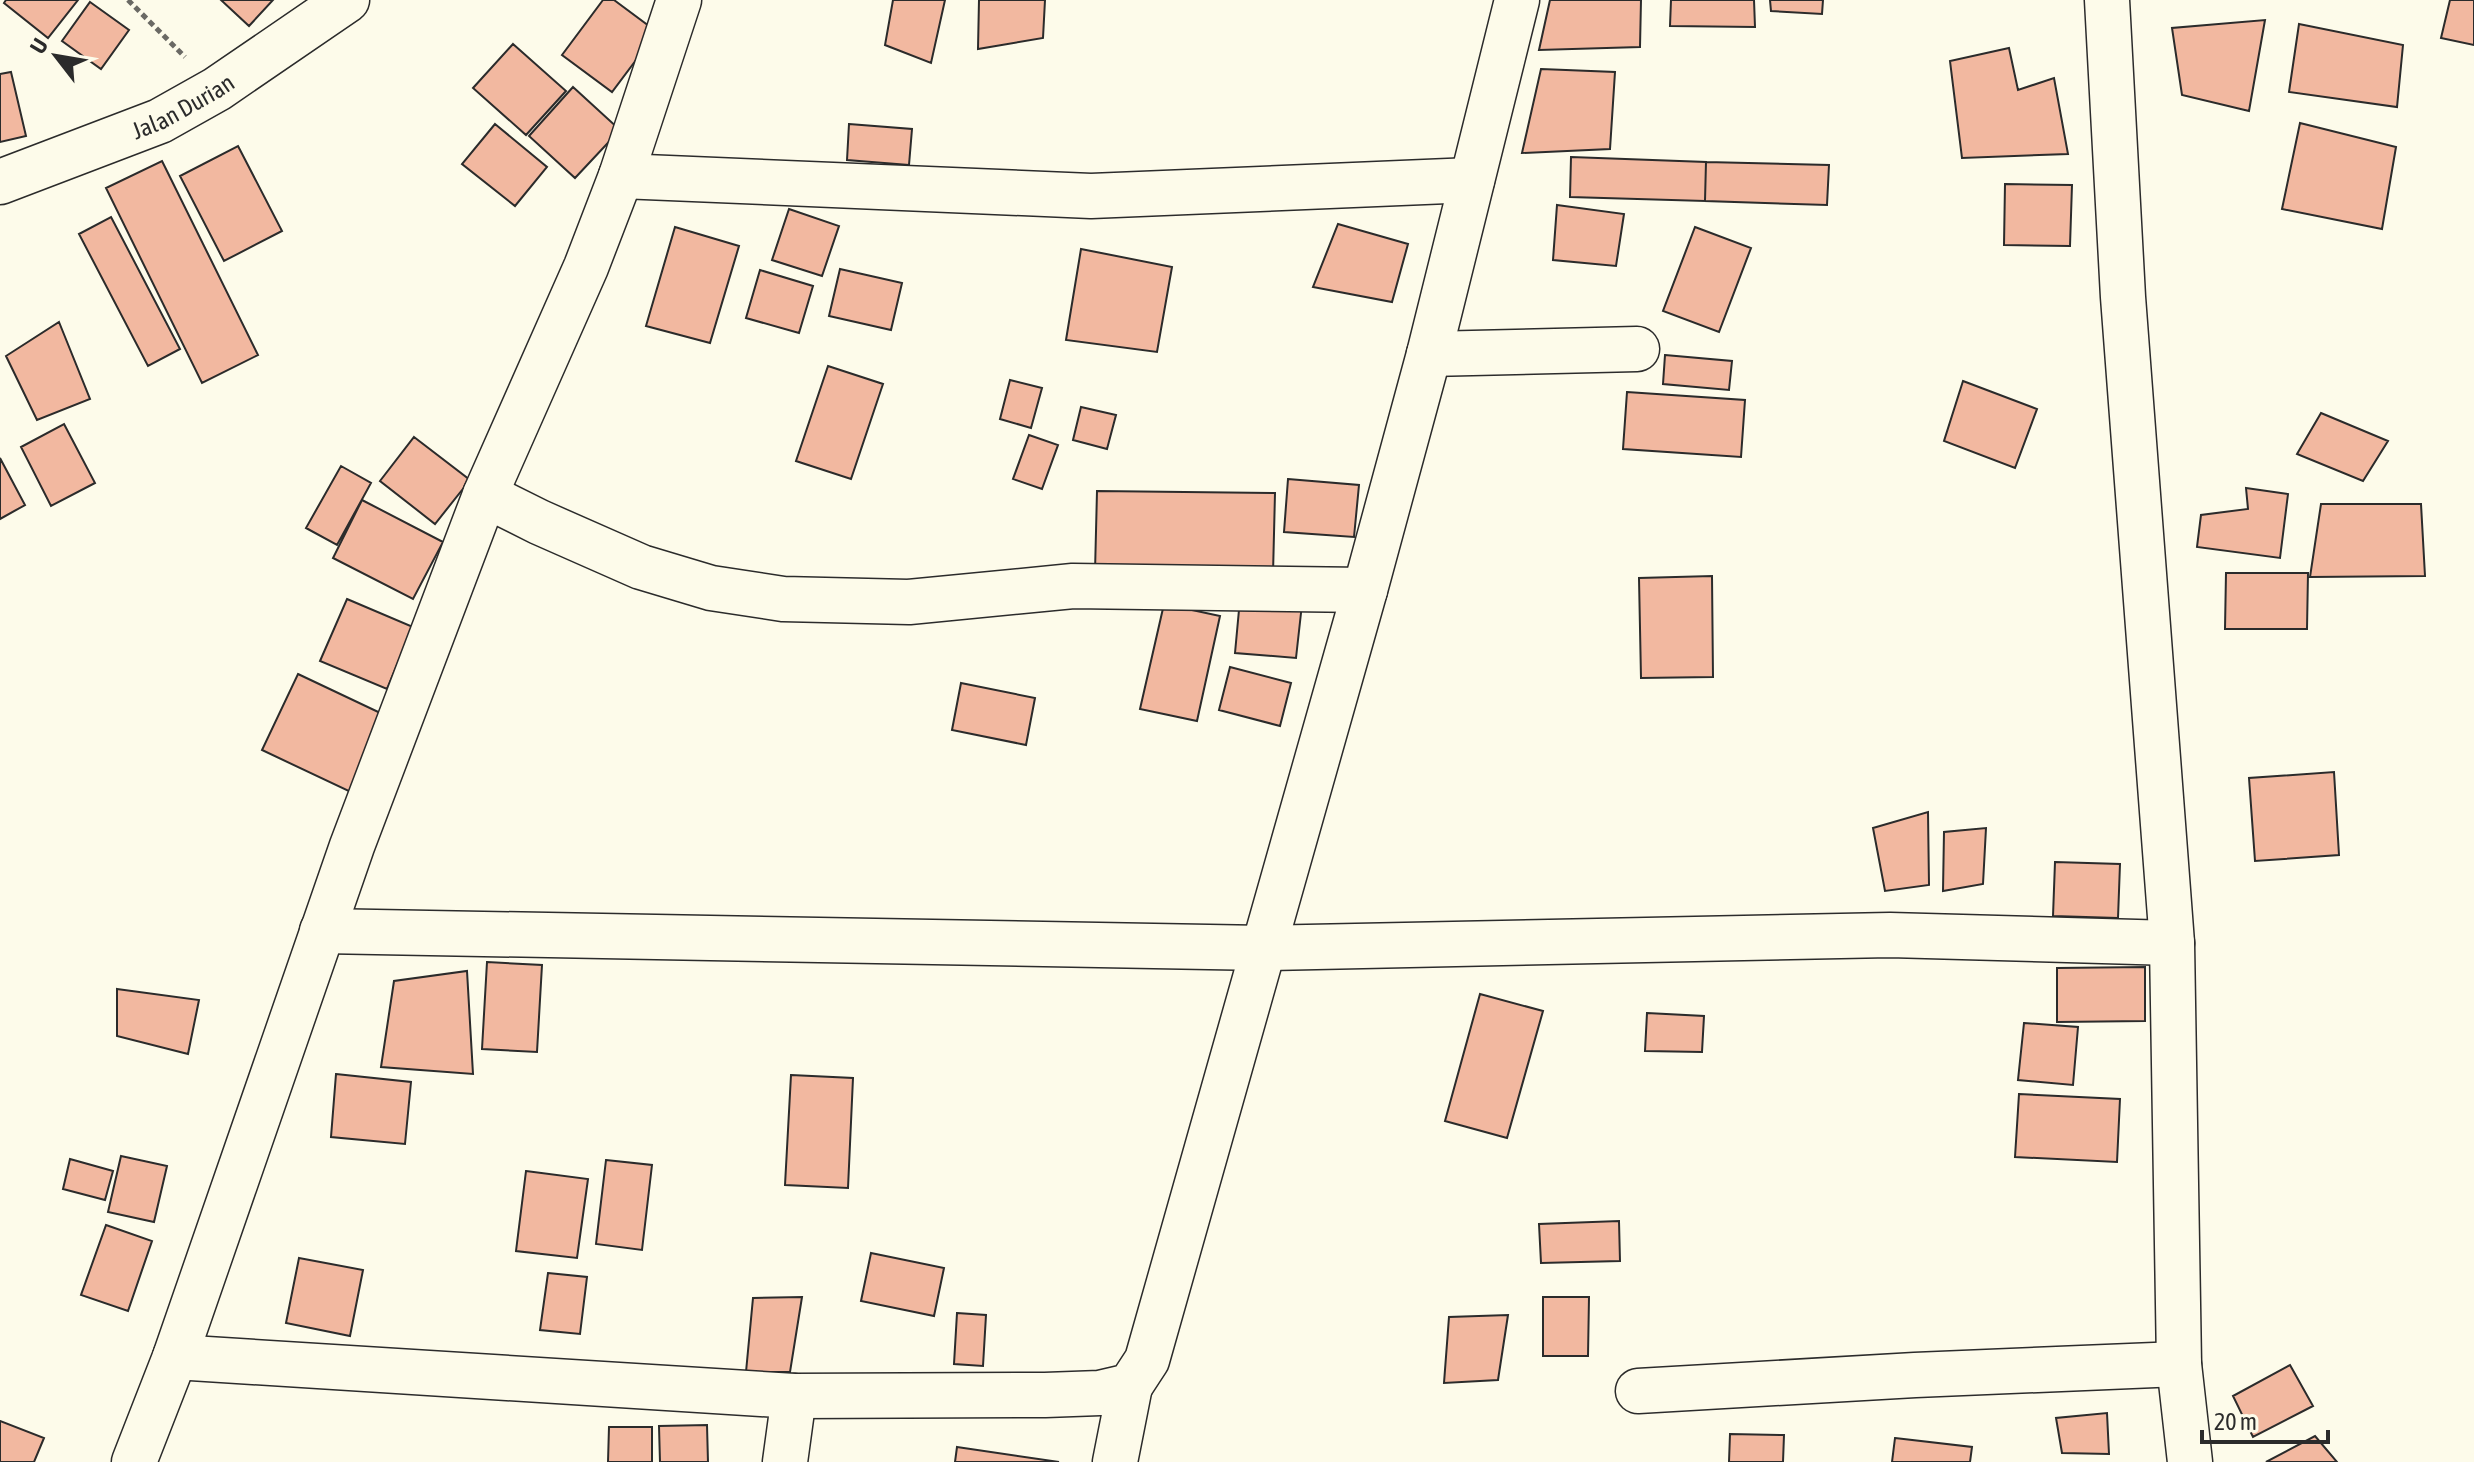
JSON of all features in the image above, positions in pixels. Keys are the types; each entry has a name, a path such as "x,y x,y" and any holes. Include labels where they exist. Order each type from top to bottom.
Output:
{"street":[{"name":"Jalan Durian","path":"0,182 160,121 217,89 347,0"},
{"path":"134,1462 175,1357 322,931 485,495 586,267 621,176 679,0"},
{"path":"1115,1462 1130,1386 1147,1360 1365,590 1429,354 1517,0"},
{"path":"2107,0 2123,297 2172,943 2179,1364 2190,1462"},
{"path":"621,176 1091,196 1472,180"},
{"path":"1429,354 1637,349"},
{"path":"485,495 641,567 711,588 783,599 909,602 1073,586 1365,590"},
{"path":"322,931 1264,948 1890,935 2172,943"},
{"path":"175,1357 794,1396 1059,1395 1115,1392 1130,1386"},
{"path":"1638,1391 1930,1374 2179,1364"},
{"path":"785,1462 794,1396"}],"path":[{"path":"128,0 217,89"}],"building":[{"path":"6,0 78,0 48,38 4,3"},
{"path":"221,0 273,0 249,26"},
{"path":"603,0 614,0 657,32 612,92 562,55"},
{"path":"893,0 945,0 931,63 885,45"},
{"path":"979,0 1045,0 1043,38 978,49"},
{"path":"1550,0 1641,0 1640,47 1539,50"},
{"path":"1671,0 1754,0 1755,27 1670,26"},
{"path":"1770,0 1823,0 1822,14 1771,11"},
{"path":"2450,0 2474,0 2474,45 2441,38"},
{"path":"90,2 129,30 101,69 62,41"},
{"path":"2265,20 2249,111 2182,95 2172,28"},
{"path":"2299,24 2403,45 2397,107 2289,92"},
{"path":"513,44 566,91 526,135 473,88"},
{"path":"2009,48 2018,90 2054,78 2068,154 1962,158 1950,61"},
{"path":"1541,69 1615,72 1610,149 1522,153"},
{"path":"11,72 26,136 0,142 0,74"},
{"path":"573,87 620,130 575,178 529,136"},
{"path":"2300,123 2396,147 2382,229 2282,209"},
{"path":"495,124 547,167 515,206 462,164"},
{"path":"849,124 912,129 909,165 847,160"},
{"path":"238,146 282,231 224,261 180,176"},
{"path":"1571,157 1706,162 1705,201 1570,197"},
{"path":"162,161 258,355 202,383 106,188"},
{"path":"1706,162 1829,165 1827,205 1705,201"},
{"path":"2005,184 2072,185 2070,246 2004,245"},
{"path":"1557,205 1624,214 1616,266 1553,260"},
{"path":"789,209 839,226 822,276 772,260"},
{"path":"111,217 180,349 148,366 79,234"},
{"path":"1338,224 1408,244 1392,302 1313,287"},
{"path":"675,227 739,246 710,343 646,326"},
{"path":"1695,227 1751,248 1719,332 1663,311"},
{"path":"1081,249 1172,267 1157,352 1066,340"},
{"path":"840,269 902,283 891,330 829,316"},
{"path":"760,270 813,286 799,333 746,318"},
{"path":"59,322 90,399 37,420 6,356"},
{"path":"1665,355 1732,361 1729,390 1663,384"},
{"path":"828,366 883,384 851,479 796,461"},
{"path":"1010,380 1042,388 1031,428 1000,419"},
{"path":"1963,381 2037,409 2015,468 1944,441"},
{"path":"1627,392 1745,400 1741,457 1623,449"},
{"path":"1081,407 1116,415 1107,449 1073,440"},
{"path":"2321,413 2388,441 2363,481 2297,454"},
{"path":"64,424 95,483 51,506 21,447"},
{"path":"1029,435 1058,445 1042,489 1013,479"},
{"path":"414,437 470,480 435,524 380,481"},
{"path":"0,458 25,505 0,519"},
{"path":"341,466 371,483 337,545 306,528"},
{"path":"1288,479 1359,485 1354,537 1284,532"},
{"path":"2246,488 2288,494 2280,558 2197,547 2201,515 2248,509"},
{"path":"1097,491 1275,493 1273,574 1095,572"},
{"path":"362,500 443,542 413,599 333,558"},
{"path":"2321,504 2421,504 2425,576 2310,577"},
{"path":"2226,573 2308,573 2307,629 2225,629"},
{"path":"1712,576 1713,677 1641,678 1639,578"},
{"path":"347,599 413,627 387,689 320,661"},
{"path":"1240,599 1302,604 1296,658 1235,653"},
{"path":"1164,604 1220,616 1197,721 1140,709"},
{"path":"1230,667 1291,683 1280,726 1219,710"},
{"path":"298,674 391,718 355,794 262,750"},
{"path":"961,683 1035,698 1026,745 952,730"},
{"path":"2334,772 2339,855 2255,861 2249,778"},
{"path":"1928,812 1929,885 1885,891 1873,828"},
{"path":"1986,828 1983,884 1943,891 1944,832"},
{"path":"2055,862 2120,864 2118,918 2053,916"},
{"path":"487,962 542,965 537,1052 482,1049"},
{"path":"2145,967 2145,1021 2057,1022 2057,968"},
{"path":"467,971 473,1074 381,1067 394,981"},
{"path":"117,989 199,1000 188,1054 117,1036"},
{"path":"1480,994 1543,1011 1507,1138 1445,1121"},
{"path":"1647,1013 1704,1016 1702,1052 1645,1051"},
{"path":"2024,1023 2078,1027 2073,1085 2018,1080"},
{"path":"336,1074 411,1082 405,1144 331,1137"},
{"path":"791,1075 853,1078 848,1188 785,1185"},
{"path":"2019,1094 2120,1099 2117,1162 2015,1157"},
{"path":"121,1156 167,1166 154,1222 108,1212"},
{"path":"70,1159 113,1171 105,1200 63,1189"},
{"path":"606,1160 652,1165 642,1250 596,1244"},
{"path":"526,1171 588,1179 577,1258 516,1251"},
{"path":"1619,1221 1620,1261 1541,1263 1539,1224"},
{"path":"106,1225 152,1241 128,1311 81,1295"},
{"path":"871,1253 944,1268 934,1316 861,1301"},
{"path":"299,1258 363,1270 350,1336 286,1323"},
{"path":"548,1273 587,1277 580,1334 540,1330"},
{"path":"802,1297 790,1372 746,1372 753,1298"},
{"path":"1543,1297 1589,1297 1588,1356 1543,1356"},
{"path":"957,1313 986,1315 983,1366 954,1364"},
{"path":"1508,1315 1498,1380 1444,1383 1449,1317"},
{"path":"2290,1365 2313,1406 2253,1437 2233,1396"},
{"path":"2107,1413 2109,1454 2062,1453 2056,1418"},
{"path":"0,1421 44,1438 34,1462 0,1462"},
{"path":"707,1425 708,1462 660,1462 659,1426"},
{"path":"609,1427 652,1427 652,1462 608,1462"},
{"path":"1730,1434 1784,1435 1783,1462 1729,1462"},
{"path":"2315,1436 2337,1462 2266,1462"},
{"path":"1895,1438 1972,1447 1970,1462 1892,1462"},
{"path":"957,1447 1059,1462 955,1462"}]}
